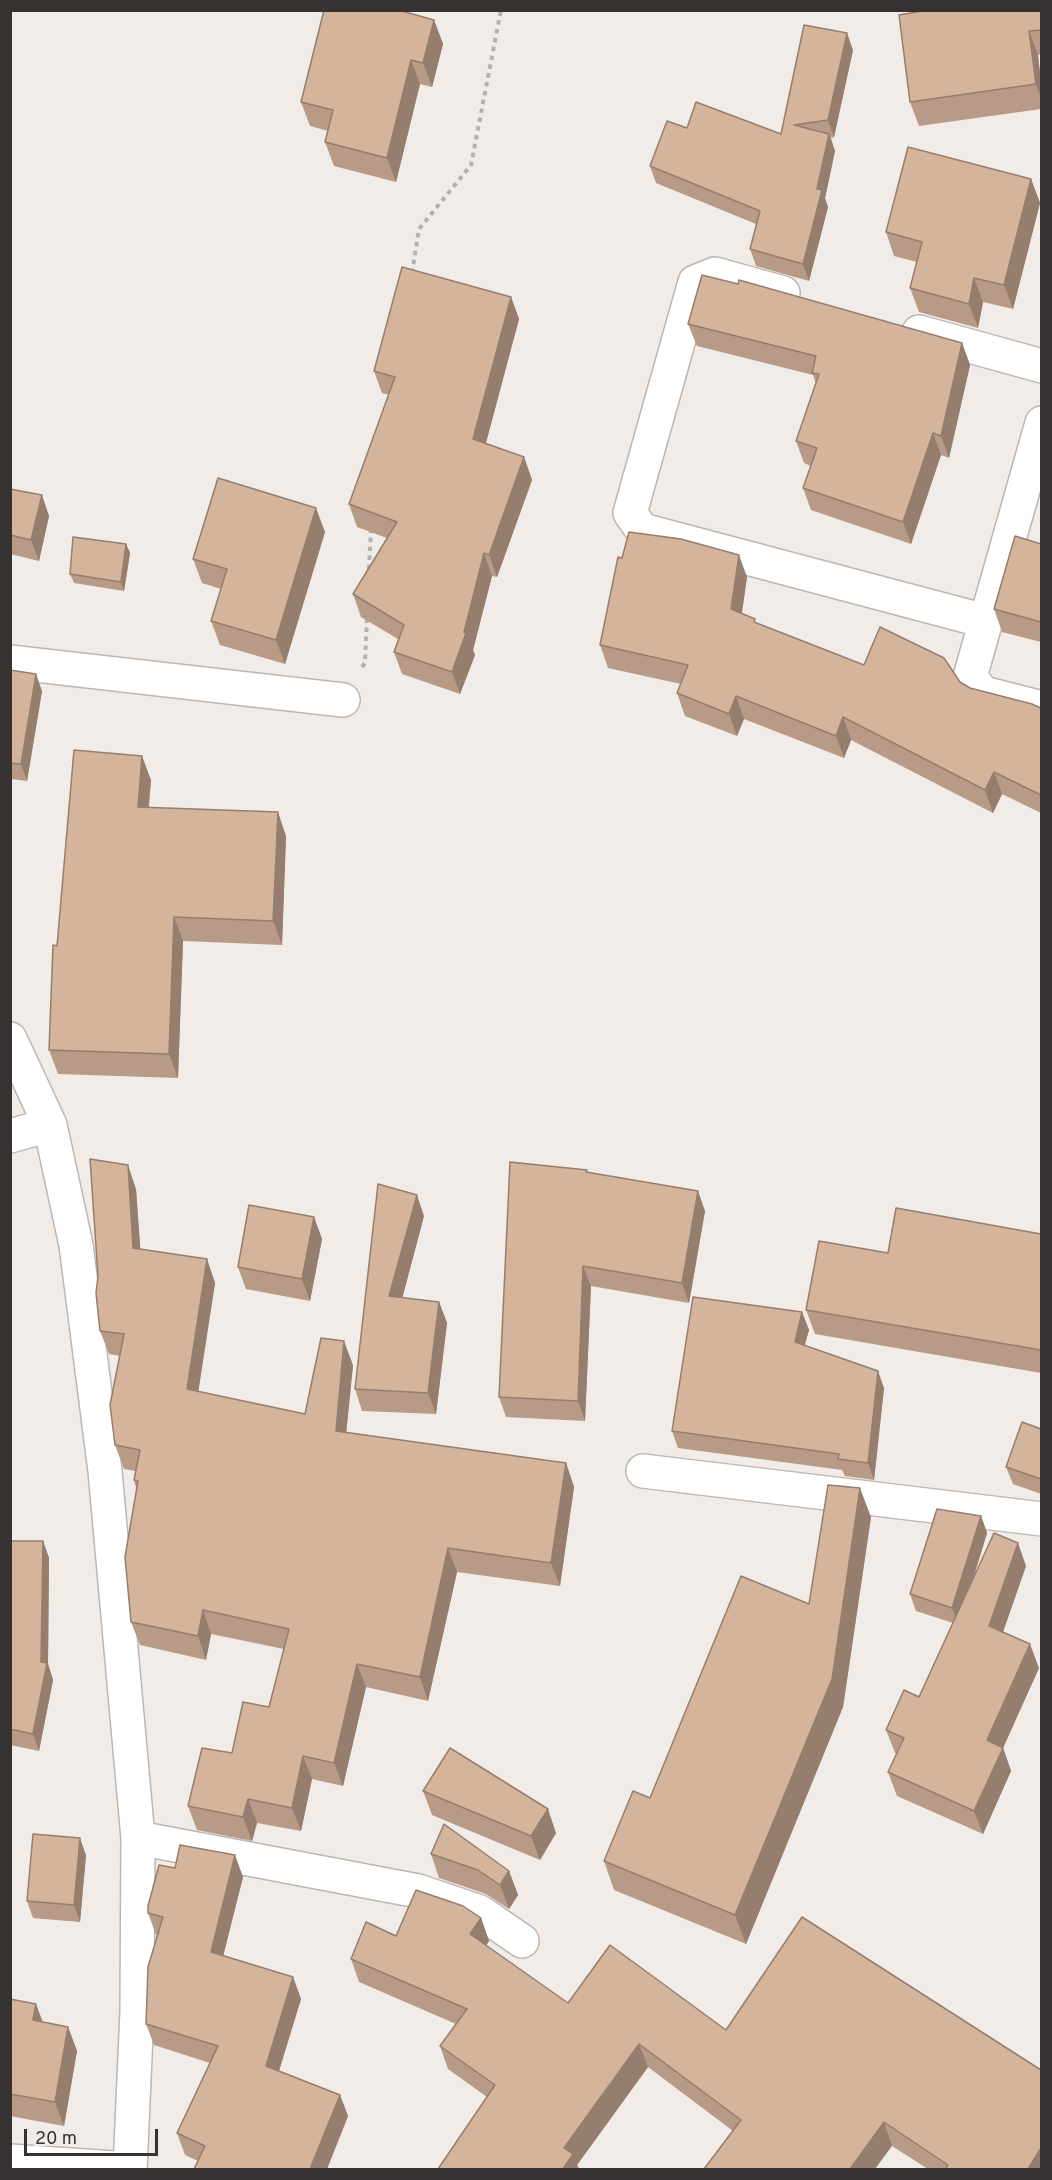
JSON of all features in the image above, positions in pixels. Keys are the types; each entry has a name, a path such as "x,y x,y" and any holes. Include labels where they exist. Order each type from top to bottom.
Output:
{"street":[{"path":"817,303 716,274 695,282 630,513 642,530 985,621"},
{"path":"895,325 1041,366"},
{"path":"1041,423 970,677 983,693 1041,708"},
{"path":"10,662 342,700"},
{"path":"10,1039 50,1125 76,1245 105,1471 138,1838 137,2010 130,2169 10,2161"},
{"path":"10,1136 50,1125"},
{"path":"643,1471 1041,1519"},
{"path":"138,1838 418,1891 480,1912 522,1941"}],"path":[{"path":"411,276 419,229 471,165 501,10"},
{"path":"369,570 372,524"},
{"path":"342,700 365,663 368,605"}],"building":[{"path":"324,10 398,10 434,20 423,63 411,60 387,158 325,142 333,110 301,102"},
{"path":"928,10 1041,10 1041,30 1029,31 1036,84 910,102 899,15"},
{"path":"804,25 847,33 828,120 794,125 829,134 817,189 822,190 803,264 750,249 760,211 650,166 667,121 687,128 696,102 781,134"},
{"path":"908,147 1031,179 1004,285 974,278 969,304 910,288 922,242 886,232"},
{"path":"402,267 511,297 473,439 524,457 489,555 484,553 464,632 466,633 452,672 394,652 404,625 353,594 397,522 349,504 395,377 374,371"},
{"path":"702,275 738,284 739,280 962,343 941,436 933,433 903,522 803,488 817,448 796,441 819,374 812,373 816,356 688,324"},
{"path":"218,478 316,508 276,640 211,621 227,569 193,559"},
{"path":"10,489 42,495 31,540 10,535"},
{"path":"629,532 681,539 739,555 731,609 755,619 754,622 864,665 880,627 944,658 960,682 970,688 1041,708 1041,795 994,772 985,790 843,717 836,736 736,696 729,714 677,693 688,665 600,645 618,557 622,558"},
{"path":"1015,536 1041,544 1041,622 994,609"},
{"path":"73,537 126,544 121,582 70,574"},
{"path":"10,670 36,674 21,764 10,763"},
{"path":"74,750 142,756 138,807 278,812 273,921 174,917 169,1054 49,1050 53,945 57,946"},
{"path":"90,1159 128,1165 133,1248 207,1259 187,1389 305,1414 321,1338 344,1341 336,1431 566,1463 551,1563 448,1548 420,1677 357,1664 334,1763 303,1756 292,1808 248,1799 243,1817 188,1806 202,1748 232,1753 243,1702 269,1707 289,1629 203,1610 198,1636 131,1622 125,1557 138,1481 134,1480 140,1450 115,1445 110,1405 124,1334 100,1331"},
{"path":"510,1162 587,1170 586,1172 698,1191 682,1283 583,1266 578,1401 499,1397"},
{"path":"378,1184 417,1195 389,1296 439,1302 428,1393 355,1389"},
{"path":"249,1205 314,1217 302,1279 238,1267"},
{"path":"896,1208 1041,1234 1041,1350 806,1310 819,1241 888,1253"},
{"path":"693,1297 802,1312 795,1342 878,1371 868,1463 838,1459 839,1454 672,1431"},
{"path":"1022,1422 1041,1429 1041,1479 1006,1467"},
{"path":"828,1485 860,1488 832,1679 735,1915 604,1861 633,1791 650,1798 741,1576 809,1604"},
{"path":"937,1509 981,1516 952,1608 910,1594"},
{"path":"994,1533 1018,1543 989,1626 1030,1644 987,1740 1003,1748 974,1811 888,1772 904,1738 886,1730 904,1690 919,1697"},
{"path":"10,1541 43,1541 41,1662 47,1663 33,1734 10,1729"},
{"path":"450,1748 548,1809 531,1836 423,1791"},
{"path":"444,1824 509,1871 500,1885 478,1870 431,1854"},
{"path":"33,1834 80,1838 74,1905 27,1901"},
{"path":"180,1845 235,1855 211,1952 293,1977 266,2066 340,2095 310,2169 194,2169 205,2146 177,2133 218,2046 146,2024 148,1967 163,1917 148,1913 148,1906 159,1865 175,1868"},
{"path":"416,1890 463,1906 481,1918 470,1934 568,2003 610,1945 726,2030 802,1917 1041,2070 1041,2148 1028,2169 945,2169 948,2165 884,2122 850,2169 704,2169 741,2120 639,2044 564,2148 573,2154 563,2169 438,2169 495,2085 440,2046 467,2009 351,1959 366,1922 396,1936"},
{"path":"10,1999 36,2004 33,2020 68,2027 55,2102 10,2094"}]}
